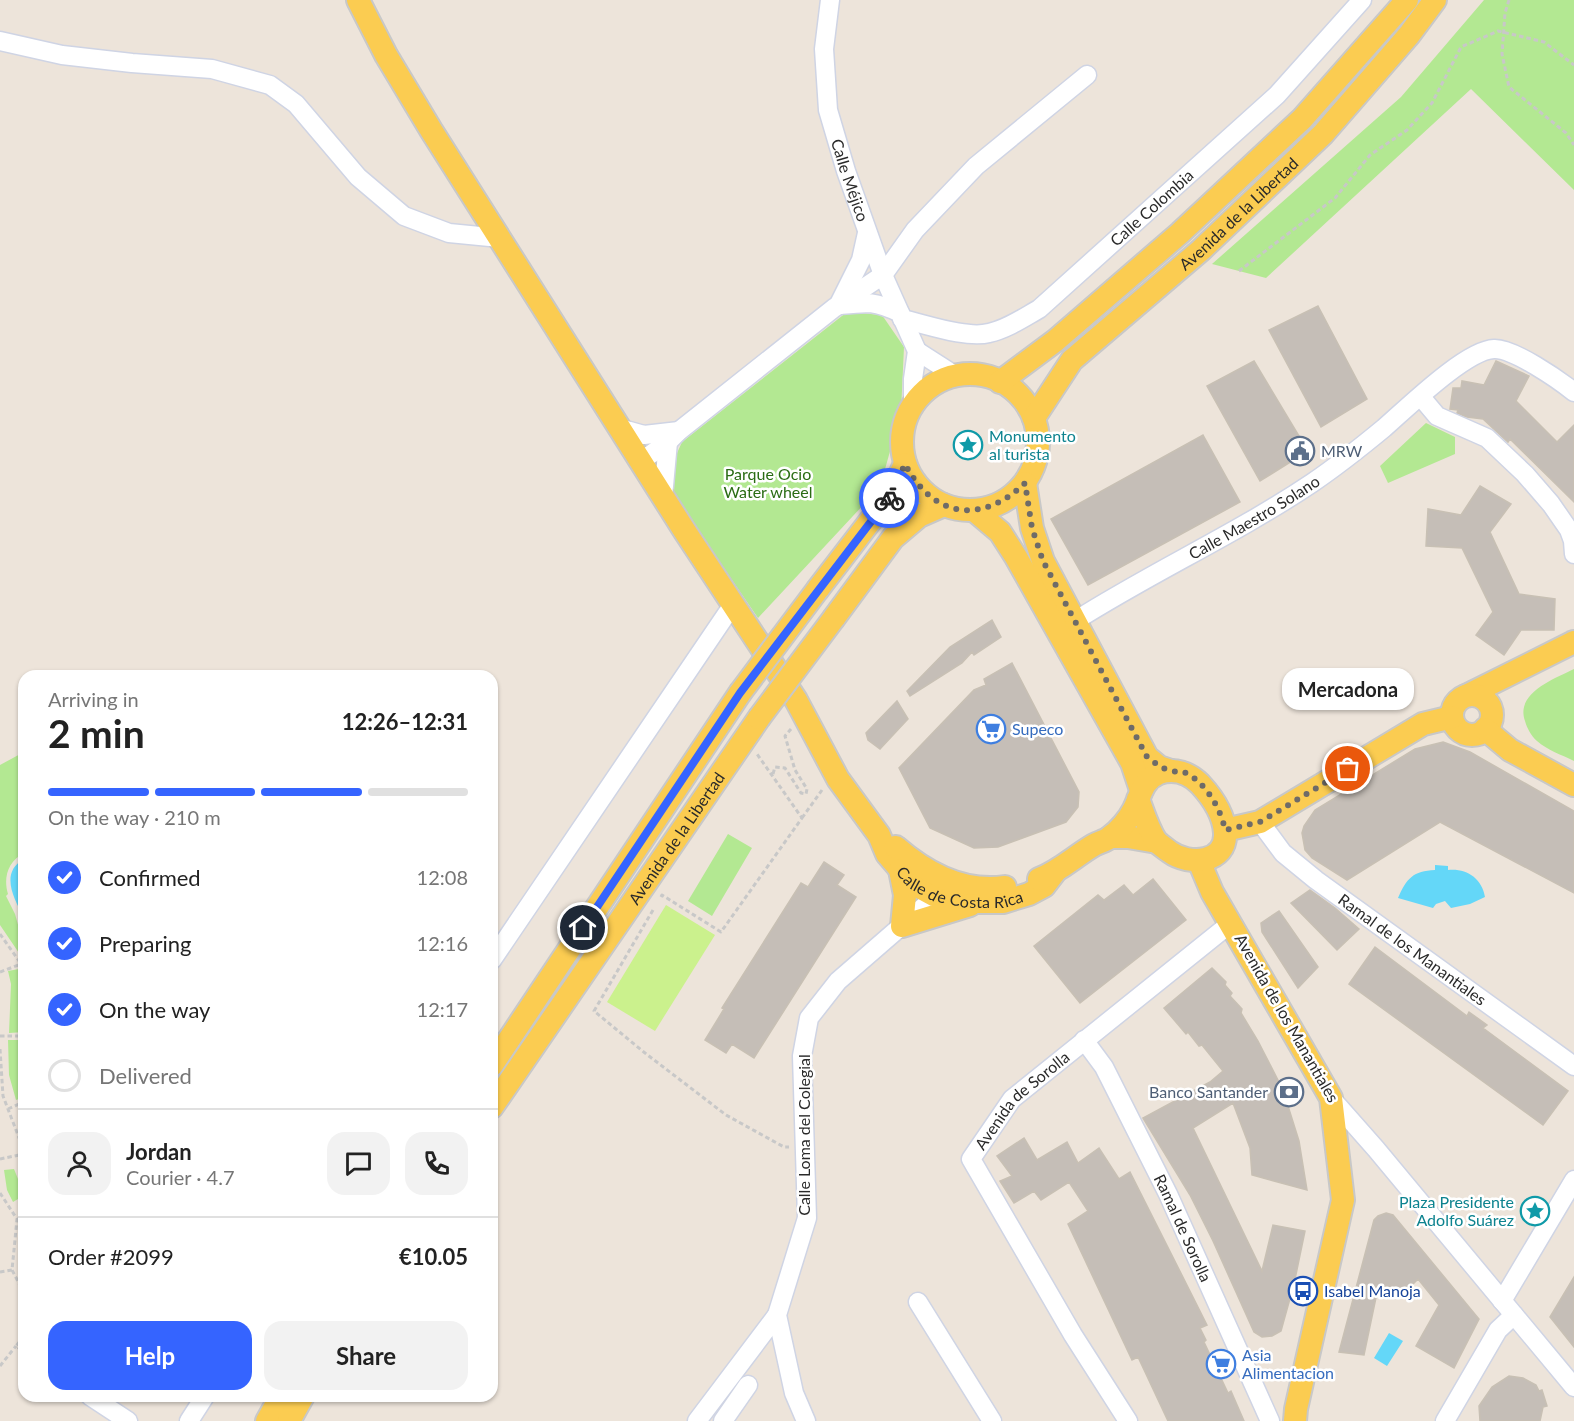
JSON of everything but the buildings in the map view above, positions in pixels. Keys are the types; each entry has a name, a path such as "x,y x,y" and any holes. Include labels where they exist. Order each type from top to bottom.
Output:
{"main road":[{"name":"Calle de Costa Rica","path":"358,0 386,55 640,462 799,706 835,774 879,835 887,855 905,865 964,885 1001,888 1029,883 1053,873 1094,845 1111,837 1130,816 1140,794"},
{"name":"Avenida de la Libertad","path":"1000,382 1055,341 1180,233 1293,128 1407,0"},
{"name":"Avenida de la Libertad","path":"1034,418 1072,360 1201,250 1323,134 1409,34 1435,0"},
{"path":"978,375 1000,382 1026,403 1034,418 1038,440 1035,462 1025,483 1011,497 993,506 974,510 944,505 928,496 914,482 905,464 902,442 906,419 917,399 934,384 956,376 978,375"},
{"name":"Avenida de la Libertad","path":"498,1056 740,693 886,502 905,464"},
{"path":"974,510 1000,532 1016,557 1132,763 1142,812 1157,842 1178,858 1205,860 1221,848 1225,830 1220,813 1195,779 1184,772 1159,767 1147,757 1043,561 1032,528 1025,483"},
{"name":"Avenida de la Libertad","path":"498,1098 759,718 893,538 919,516 944,505"},
{"path":"1468,695 1479,696 1488,704 1491,713 1491,720 1485,729 1476,734 1463,733 1457,729 1452,717 1455,704 1460,699 1468,695 1574,642"},
{"path":"1225,830 1260,822 1423,724 1452,717"},
{"path":"1485,729 1510,750 1574,785"},
{"path":"1140,794 1148,779 1171,771"},
{"path":"1111,837 1128,837 1157,842"},
{"name":"Avenida de los Manantiales","path":"1199,861 1212,892 1331,1098"},
{"name":"Calle de Costa Rica","path":"905,865 912,884 934,895 966,902 1003,902 1029,894 1044,886 1053,873"},
{"path":"905,865 902,926 924,917 981,902"},
{"path":"934,895 940,889 947,887 978,894 996,894 1015,885"},
{"path":"1295,1421 1343,1200 1331,1098"},
{"path":"267,1421 278,1402"},
{"path":"289,1421 300,1402"}],"street":[{"name":"Calle Méjico","path":"830,0 824,49 828,110 846,171 883,275 917,351"},
{"name":"Calle Colombia","path":"837,306 868,302 880,304 901,316 957,333 987,334 1013,324 1039,309 1277,95 1362,0"},
{"path":"0,41 62,55 212,69 270,85 296,104 358,177 404,216 449,233 501,237"},
{"path":"640,462 837,306 883,275 915,230 976,166 1088,75"},
{"path":"837,306 861,260 867,231"},
{"name":"Calle Maestro Solano","path":"1076,621 1312,483 1359,448 1463,362 1479,353 1495,349 1510,353 1574,392"},
{"path":"913,406 913,379 917,351 956,376"},
{"path":"1420,397 1437,416 1487,438 1525,474 1551,504 1569,530 1574,554"},
{"path":"619,428 644,435 673,436"},
{"path":"663,497 673,436"},
{"path":"498,951 732,606"},
{"name":"Ramal de los Manantiales","path":"1260,822 1283,853 1316,880 1574,1066"},
{"name":"Calle Loma del Colegial","path":"806,1421 794,1393 777,1316 807,1218 802,1056 809,1018 838,981 934,895"},
{"name":"Avenida de Sorolla","path":"1128,1421 1073,1335 972,1159 1012,1099 1231,923"},
{"name":"Ramal de Sorolla","path":"1084,1040 1104,1067 1168,1194 1270,1421"},
{"name":"Avenida de los Manantiales","path":"1331,1098 1574,1388"},
{"path":"1445,1421 1498,1330 1572,1189"},
{"path":"918,1302 992,1421"},
{"path":"697,1421 777,1316"},
{"path":"723,1421 748,1385"},
{"path":"99,1402 128,1421"},
{"path":"189,1421 201,1402"}],"path":[{"path":"1509,0 1505,13 1502,54 1509,87 1566,133 1574,145"},
{"path":"1239,271 1335,198 1370,155 1407,130 1432,104 1461,47 1498,32 1544,42 1574,65"},
{"path":"772,776 775,767 785,768 801,793 806,794 807,789 795,770 785,736 799,706"},
{"path":"746,737 802,818"},
{"path":"805,1149 784,1147 726,1114 594,1011 662,895 721,932 835,774"},
{"path":"0,934 18,960"},
{"path":"0,972 18,965"},
{"path":"0,1036 18,1036"},
{"path":"0,1049 3,1096 18,1136"},
{"path":"8,1109 18,1105"},
{"path":"0,1159 18,1154"},
{"path":"0,1193 16,1219 12,1270 18,1282"},
{"path":"0,1272 12,1270"},
{"path":"0,1366 18,1344"}],"green space":[{"path":"1484,0 1574,0 1574,190 1471,89 1266,278 1212,264 1401,97"},
{"name":"Parque Ocio Water wheel","path":"847,312 882,315 904,347 901,412 880,487 758,618 674,495 669,471 682,442"},
{"path":"1426,423 1455,437 1455,454 1388,483 1380,466"},
{"path":"1574,669 1574,761 1550,750 1535,739 1527,726 1523,711 1526,702 1538,688"},
{"path":"18,755 18,857 8,870 6,882 8,894 6,896 18,925 18,952 0,925 0,765"},
{"path":"728,834 752,848 712,916 688,901"},
{"path":"666,905 715,935 655,1031 607,1002"},
{"path":"18,969 18,1032 9,1033 11,984 8,971"},
{"path":"8,1040 18,1040 18,1099 16,1100 9,1075"},
{"path":"14,1169 18,1179 18,1199 13,1202 7,1190 4,1170"}],"water":[{"path":"17,864 18,906 11,886 12,871"},
{"path":"1435,865 1448,866 1448,870 1461,871 1472,876 1480,884 1485,897 1470,904 1451,908 1445,901 1436,904 1433,908 1398,898 1404,885 1412,877 1421,872 1435,870"},
{"path":"1389,1333 1403,1341 1387,1366 1374,1358"}],"way so far":[{"path":"889,498 905,464 914,482 928,496 944,505 959,509 974,510 993,506 1011,497 1025,483 1032,528 1043,561 1147,757 1159,767 1184,772 1195,779 1220,813 1225,830 1260,822 1348,769"}],"place":[{"name":"Monumento al turista","path":"968,445"},
{"name":"MRW","path":"1300,451"},
{"name":"Supeco","path":"991,729"},
{"name":"Mercadona","path":"1348,769"},
{"name":"Banco Santander","path":"1289,1092"},
{"name":"Plaza Presidente Adolfo Suárez","path":"1535,1211"},
{"name":"Isabel Manoja","path":"1303,1291"},
{"name":"Asia Alimentacion","path":"1221,1364"}],"route":[{"path":"583,928 740,693 889,498"}]}
